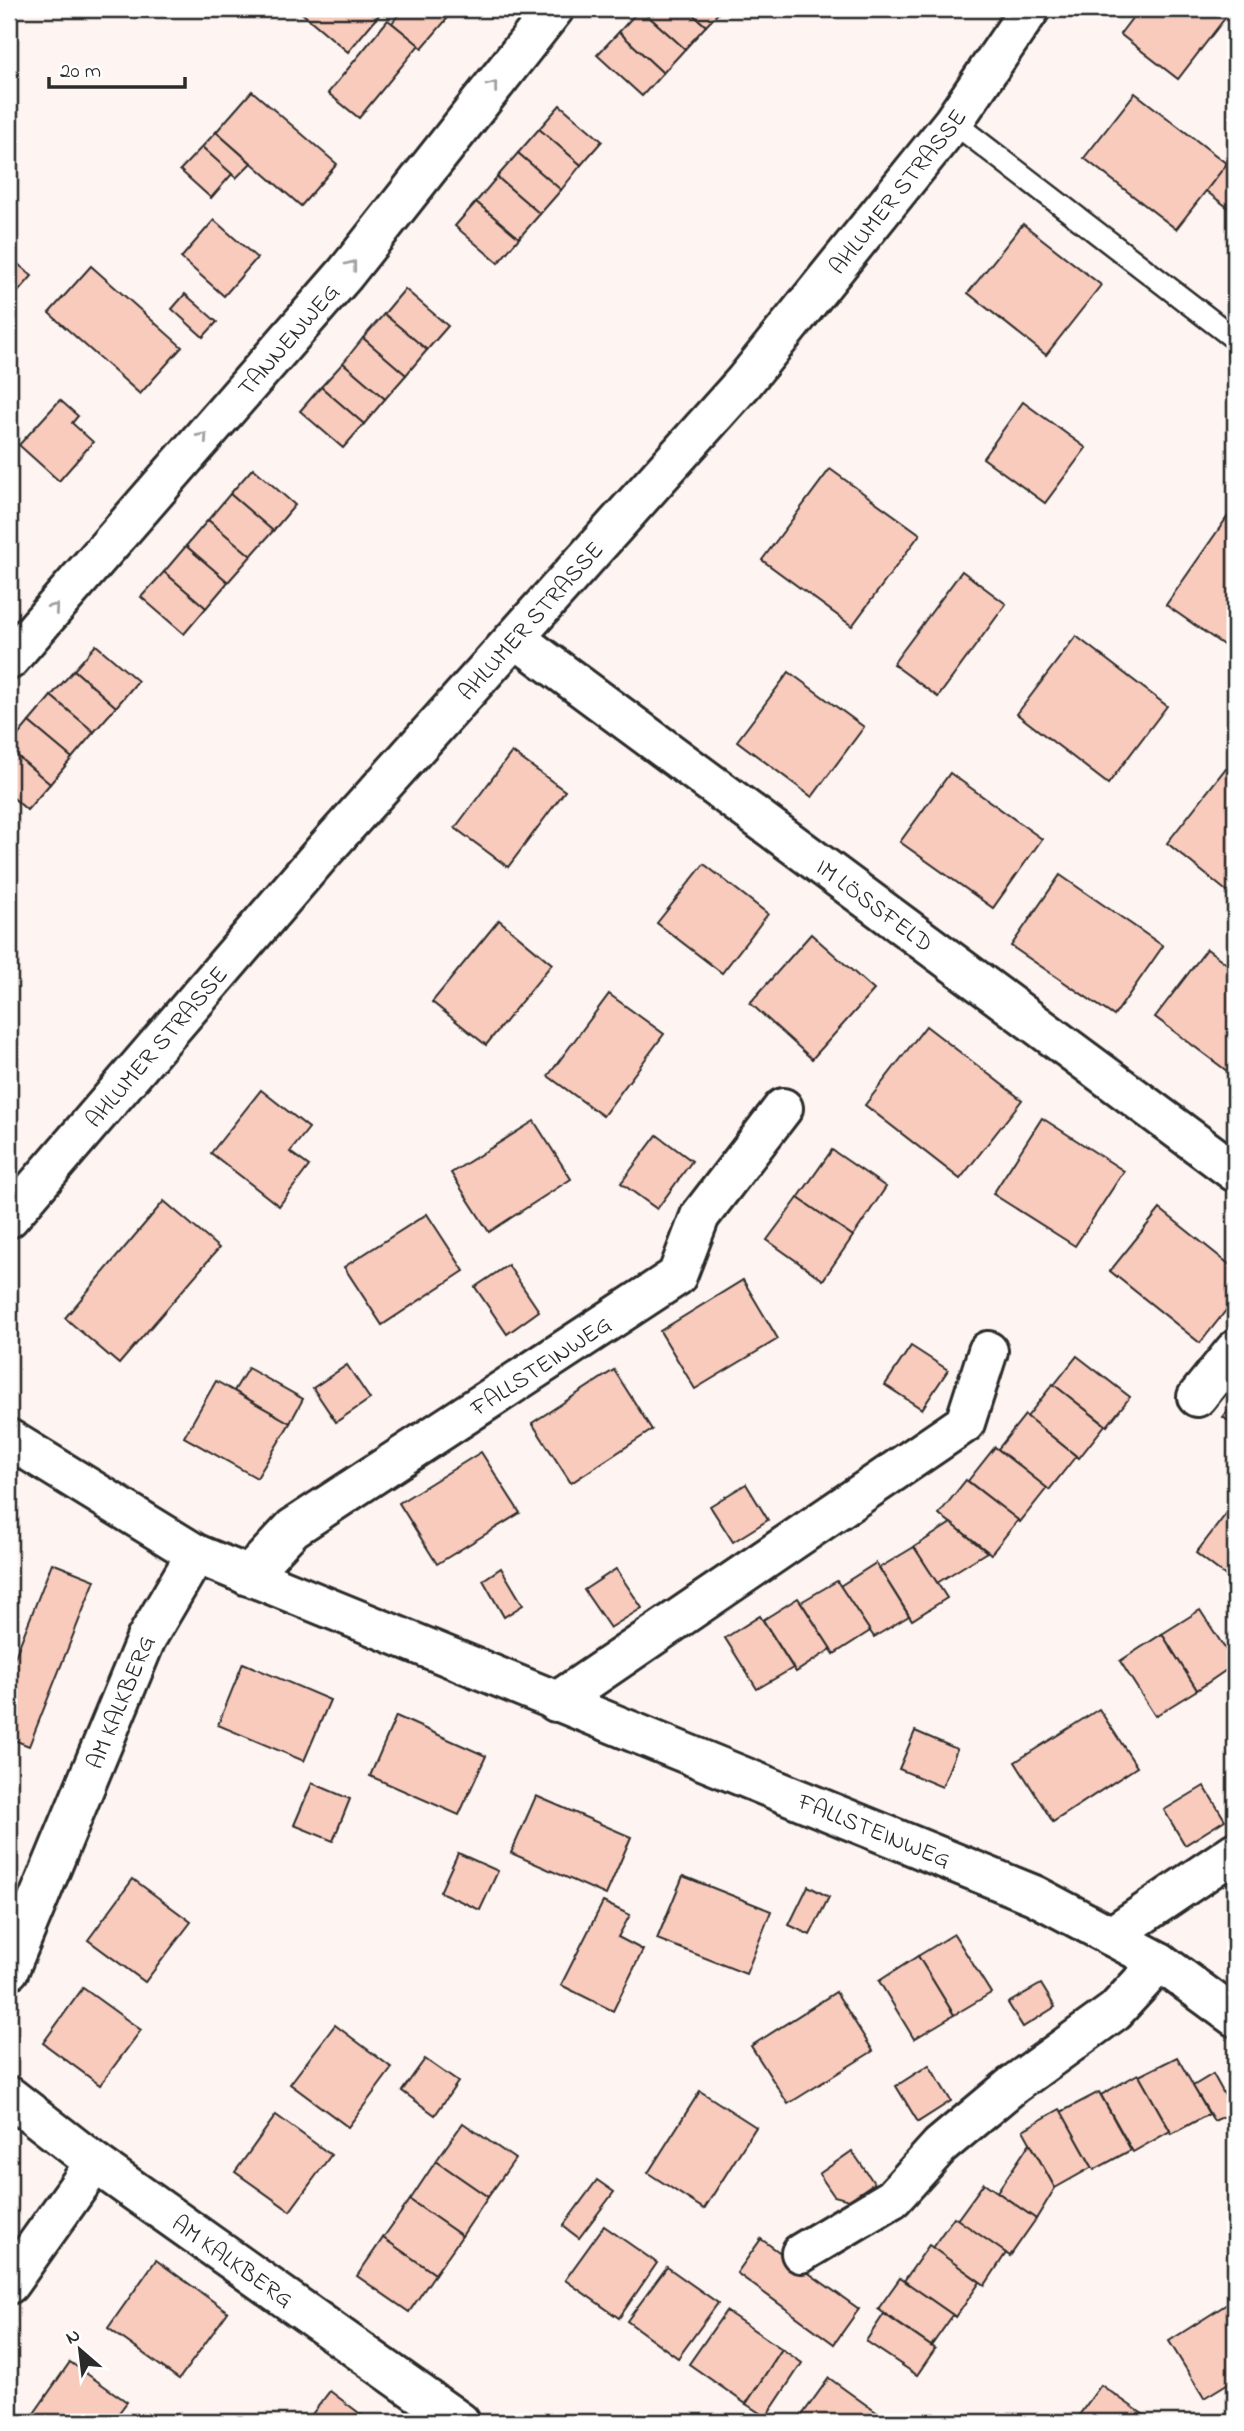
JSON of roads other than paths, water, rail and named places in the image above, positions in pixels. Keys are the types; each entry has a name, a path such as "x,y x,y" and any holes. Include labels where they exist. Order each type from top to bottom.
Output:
{"street":[{"name":"TANNENWEG","path":"9,660 345,274 554,9"},
{"name":"AHLUMER STRASSE","path":"9,1218 322,853 744,382 953,122 1030,9"},
{"name":"IM LÖSSFELD","path":"516,638 1235,1172"},
{"name":"FALLSTEINWEG","path":"248,1576 293,1528 677,1276 700,1216 783,1108"},
{"path":"556,1702 965,1423 988,1350"},
{"path":"1197,1397 1235,1350"},
{"name":"FALLSTEINWEG","path":"9,1439 196,1554 1034,1895 1160,1962 1235,2017"},
{"name":"AM KALKBERG","path":"9,1970 146,1639 196,1554"},
{"path":"1111,1936 1235,1852"},
{"path":"801,2253 893,2198 940,2146 1013,2085 1115,2011 1160,1962"},
{"name":"AM KALKBERG","path":"9,2096 95,2163 460,2422"},
{"path":"9,2284 95,2163"}],"lane":[{"path":"953,122 1235,339"}]}
